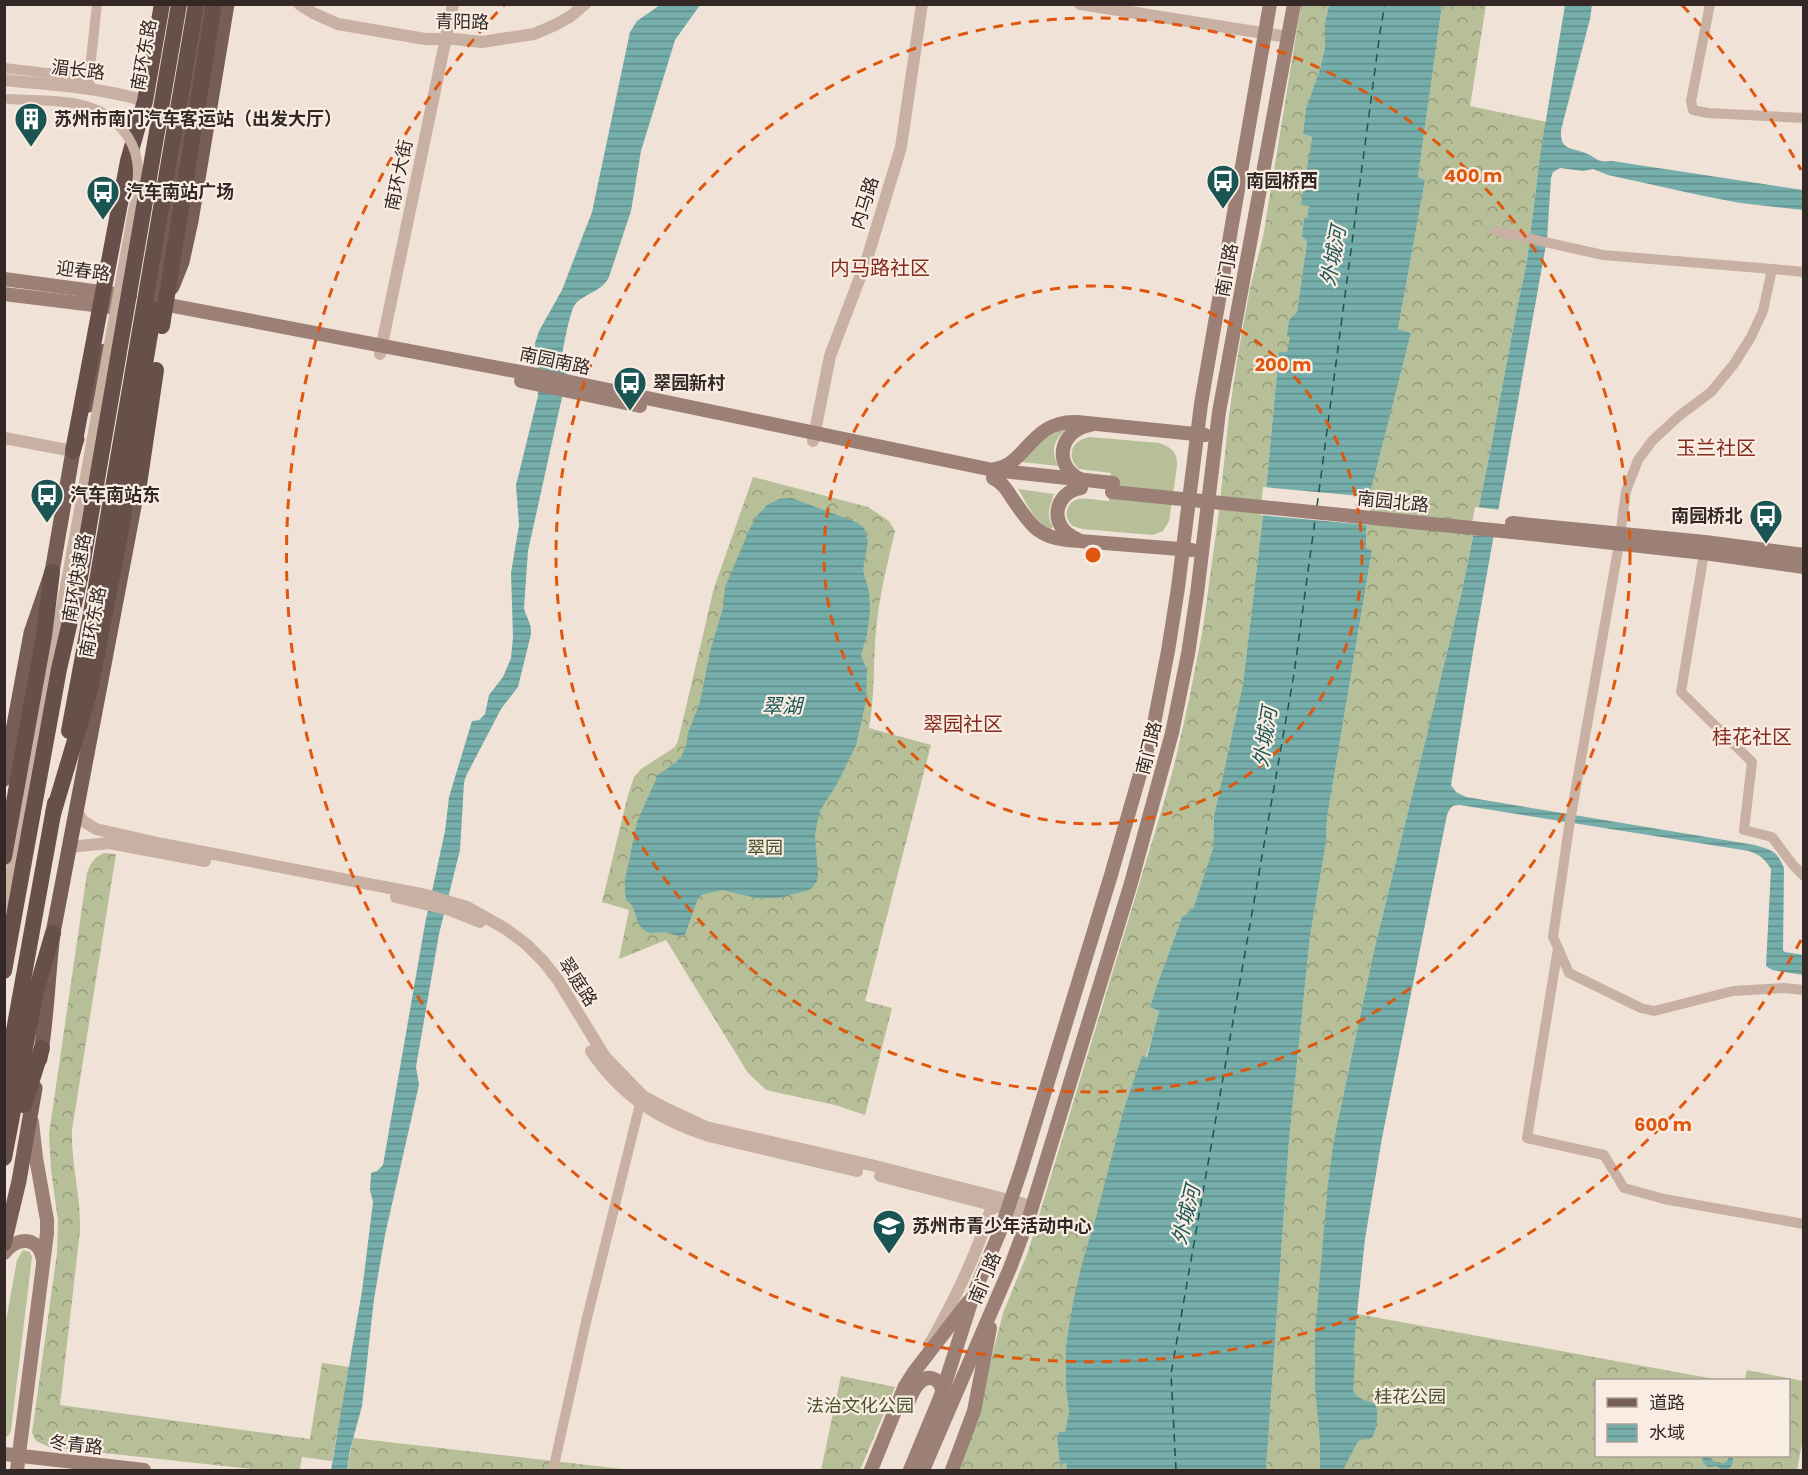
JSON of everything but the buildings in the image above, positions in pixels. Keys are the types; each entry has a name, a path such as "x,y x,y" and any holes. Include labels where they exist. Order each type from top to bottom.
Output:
{"highway":[{"path":"73,452 129,160 146,101 160,4"},
{"name":"南环快速路","path":"4,971 179,4"},
{"name":"南环快速路","path":"4,1086 53,814 74,577 196,4"},
{"path":"53,814 90,690 121,530 134,431 160,307 214,4"},
{"path":"138,491 160,307"},
{"path":"4,857 44,636 74,577"},
{"path":"4,1121 75,741"},
{"name":"南环快速路","path":"4,958 14,921"},
{"path":"4,1158 36,991 53,933"},
{"path":"4,1166 42,1047"}],"main road":[{"name":"南环东路","path":"4,779 31,633 74,577 73,452 125,302 173,4"},
{"path":"160,307 206,4"},
{"path":"160,307 182,262 191,221 227,4"},
{"name":"南门路","path":"923,1470 947,1396 974,1293 994,1248 1009,1205 1153,729 1166,662 1183,549 1196,434 1270,4"},
{"name":"南门路","path":"910,1470 994,1304 1031,1211 1159,785 1185,672 1203,551 1216,436 1294,4"},
{"name":"迎春路","path":"4,279 102,300"},
{"name":"迎春路","path":"4,294 102,300 160,307"},
{"path":"109,426 125,302"},
{"name":"南园南路","path":"160,307 532,379 986,472"},
{"path":"83,421 134,431"},
{"path":"986,472 1001,469 1040,434 1058,423 1071,421 1216,436"},
{"path":"1084,541 1064,531 1056,516 1063,499 1081,484 1065,464 1064,446 1069,435 1076,429 1098,424"},
{"path":"986,472 1003,485 1032,525 1043,535 1057,539 1203,551"},
{"name":"南园北路","path":"986,472 1113,488 1620,538 1725,544 1803,555"},
{"name":"南环东路","path":"4,1245 31,1114 42,1047 53,933 138,491"},
{"name":"南园北路","path":"1620,538 1803,567"},
{"path":"18,1463 44,1260 46,1220 31,1114"},
{"path":"4,1253 12,1245 27,1241 39,1247 44,1260"},
{"path":"871,1470 905,1386 974,1293"},
{"path":"952,1470 974,1411 994,1304"},
{"path":"880,1470 903,1414 918,1384 925,1379 934,1379 941,1385 947,1396 963,1390 968,1391 971,1397 969,1409 944,1470"},
{"name":"冬青路","path":"4,1454 18,1463 144,1470"}],"street":[{"path":"4,69 90,83 97,4"},
{"name":"青阳路","path":"299,4 338,24 408,37 482,42 534,34 563,21 585,4"},
{"name":"南环大街","path":"381,350 453,4"},
{"name":"内马路","path":"813,437 830,356 867,259 902,147 922,4"},
{"path":"1080,4 1288,37"},
{"path":"1710,4 1691,101 1693,110 1708,113 1803,118"},
{"name":"湄长路","path":"4,80 90,83 146,101"},
{"path":"4,907 74,577 137,189 138,162 126,134 110,118 94,108 70,103 7,99"},
{"path":"1496,231 1603,255 1803,272"},
{"path":"1772,269 1763,311 1751,337 1734,364 1711,392 1679,416 1652,441 1638,460 1626,491 1620,538 1569,827 1553,937 1569,973 1641,1008 1654,1011 1733,991 1784,988 1803,990"},
{"path":"4,438 73,452"},
{"path":"1704,553 1681,692 1752,762 1744,830 1772,837 1803,876"},
{"name":"翠庭路","path":"76,811 83,821 96,829 451,906 467,907 489,918 526,944 543,961 558,980 605,1057 643,1096 665,1108 706,1127 1031,1211"},
{"name":"翠庭路","path":"69,847 109,843 425,899"},
{"name":"翠庭路","path":"451,906 488,926 523,951 551,982 603,1068 640,1104 689,1130 709,1136 992,1204 1009,1205"},
{"path":"1558,948 1527,1138 1604,1155 1624,1188 1664,1199 1803,1224"},
{"path":"553,1470 586,1322 640,1104"},
{"path":"914,1372 960,1290 992,1204"}],"green space":[{"path":"1301,5 1329,5 1325,22 1325,48 1306,108 1303,134 1312,137 1302,204 1309,206 1307,219 1304,218 1302,236 1307,242 1297,312 1287,353 1279,352 1266,490 1243,684 1214,816 1213,848 1193,909 1182,917 1150,1007 1159,1010 1153,1034 1083,1259 1066,1345 1066,1388 1069,1411 1065,1432 1057,1439 1060,1464 1066,1463 1067,1470 952,1470 981,1398 1003,1313 1028,1252 1174,766 1203,628 1238,354 1250,288 1263,237"},
{"name":"桂花公园","path":"1442,5 1486,5 1470,106 1547,122 1540,156 1527,261 1462,591 1373,955 1333,1144 1328,1183 1354,1349 1357,1314 1714,1379 1595,1379 1595,1457 1790,1457 1790,1379 1745,1379 1747,1370 1803,1381 1803,1438 1797,1470 1266,1470 1289,1140 1310,937 1326,843 1327,818 1372,550 1366,548 1369,498 1411,333 1398,329 1425,180 1418,177"},
{"path":"1065,430 1054,446 1058,466 1022,462 1042,441"},
{"path":"1090,437 1159,443 1173,451 1177,466 1169,521 1163,531 1153,535 1082,529 1070,523 1067,519 1067,510 1075,500 1086,498 1109,501 1111,473 1079,469 1072,459 1075,445"},
{"name":"翠园","path":"753,477 868,507 889,521 895,531 877,619 869,728 931,745 865,1001 892,1008 865,1115 835,1105 766,1090 748,1073 666,940 619,959 629,910 602,902 634,777 641,769 675,747 678,741 714,588"},
{"path":"1018,489 1054,494 1049,514 1052,528 1050,529 1035,517"},
{"path":"104,853 116,854 72,1130 80,1231 60,1405 310,1439 322,1363 350,1367 332,1461 302,1457 298,1470 260,1470 49,1447 36,1441 32,1433 57,1253 58,1221 49,1134 87,873 93,861"},
{"path":"23,1250 30,1252 32,1257 11,1430 5,1438 5,1326 17,1260"},
{"name":"法治文化公园","path":"841,1376 895,1387 860,1470 821,1470"},
{"path":"353,1438 631,1470 347,1470"}],"water":[{"path":"660,5 700,5 675,40 641,151 631,211 609,277 602,286 576,303 568,324 560,368 568,370 528,551 524,608 531,627 531,634 518,687 501,709 464,783 460,850 439,934 416,1067 419,1085 385,1235 374,1299 362,1406 347,1470 331,1470 362,1291 373,1202 370,1190 371,1173 383,1165 425,924 445,831 449,797 472,721 479,720 485,714 489,695 503,677 511,658 513,637 511,573 519,525 516,485 538,396 535,343 539,331 562,290 592,212 630,32 637,21"},
{"name":"外城河","path":"1329,5 1442,5 1418,177 1425,180 1398,329 1411,333 1369,498 1366,548 1372,550 1327,818 1326,843 1310,937 1289,1140 1266,1470 1067,1470 1066,1463 1060,1465 1057,1439 1059,1432 1065,1432 1069,1411 1066,1388 1066,1345 1073,1303 1124,1109 1142,1056 1147,1057 1159,1011 1150,1007 1182,917 1193,909 1213,848 1214,816 1243,684 1266,490 1279,352 1287,352 1290,337 1287,336 1289,320 1297,312 1307,242 1302,236 1304,218 1307,218 1309,206 1301,205 1312,137 1303,134 1306,108 1325,48 1325,22"},
{"path":"1565,5 1592,5 1561,130 1564,145 1597,160 1803,190 1803,210 1740,203 1699,195 1608,175 1593,169 1583,171 1560,168 1553,172 1547,239 1451,785 1456,792 1466,797 1755,845 1770,850 1779,858 1784,868 1783,950 1803,955 1803,975 1772,970 1766,966 1771,869 1756,854 1749,851 1460,805 1451,807 1447,815 1382,1138 1365,1239 1354,1349 1353,1391 1376,1406 1376,1429 1371,1438 1361,1439 1357,1443 1343,1470 1320,1470 1315,1386 1315,1333 1333,1144 1373,955 1462,591 1527,261 1540,156"},
{"name":"翠湖","path":"792,498 858,523 864,528 868,542 863,570 869,592 870,610 861,655 867,670 866,701 856,745 837,784 821,809 817,823 815,837 817,881 812,888 806,891 778,898 756,898 722,890 701,895 685,935 678,936 665,932 650,933 639,925 632,905 627,901 625,894 625,880 637,822 658,775 681,757 686,746 688,733 700,702 711,648 723,608 725,587 750,528 767,505 779,499"},
{"path":"1702,1457 1710,1457 1721,1464 1729,1457 1733,1457 1731,1467 1724,1470 1716,1466 1708,1467 1703,1463"}],"pier":[{"path":"1263,487 1372,497 1369,525 1260,515"},
{"path":"1475,507 1502,510 1497,537 1470,535"}],"ferry route":[{"path":"1317,506 1385,4"},
{"path":"1176,1470 1171,1374 1294,674 1315,520"}],"place":[{"name":"苏州市南门汽车客运站（出发大厅）","path":"31,148"},
{"name":"南园桥西","path":"1223,210"},
{"name":"汽车南站广场","path":"103,221"},
{"name":"翠园新村","path":"630,412"},
{"name":"汽车南站东","path":"47,524"},
{"name":"南园桥北","path":"1766,545"},
{"name":"苏州市青少年活动中心","path":"889,1255"}],"district":[{"name":"内马路社区","path":"880,268"},
{"name":"玉兰社区","path":"1716,448"},
{"name":"翠园社区","path":"963,724"},
{"name":"桂花社区","path":"1752,737"}]}
